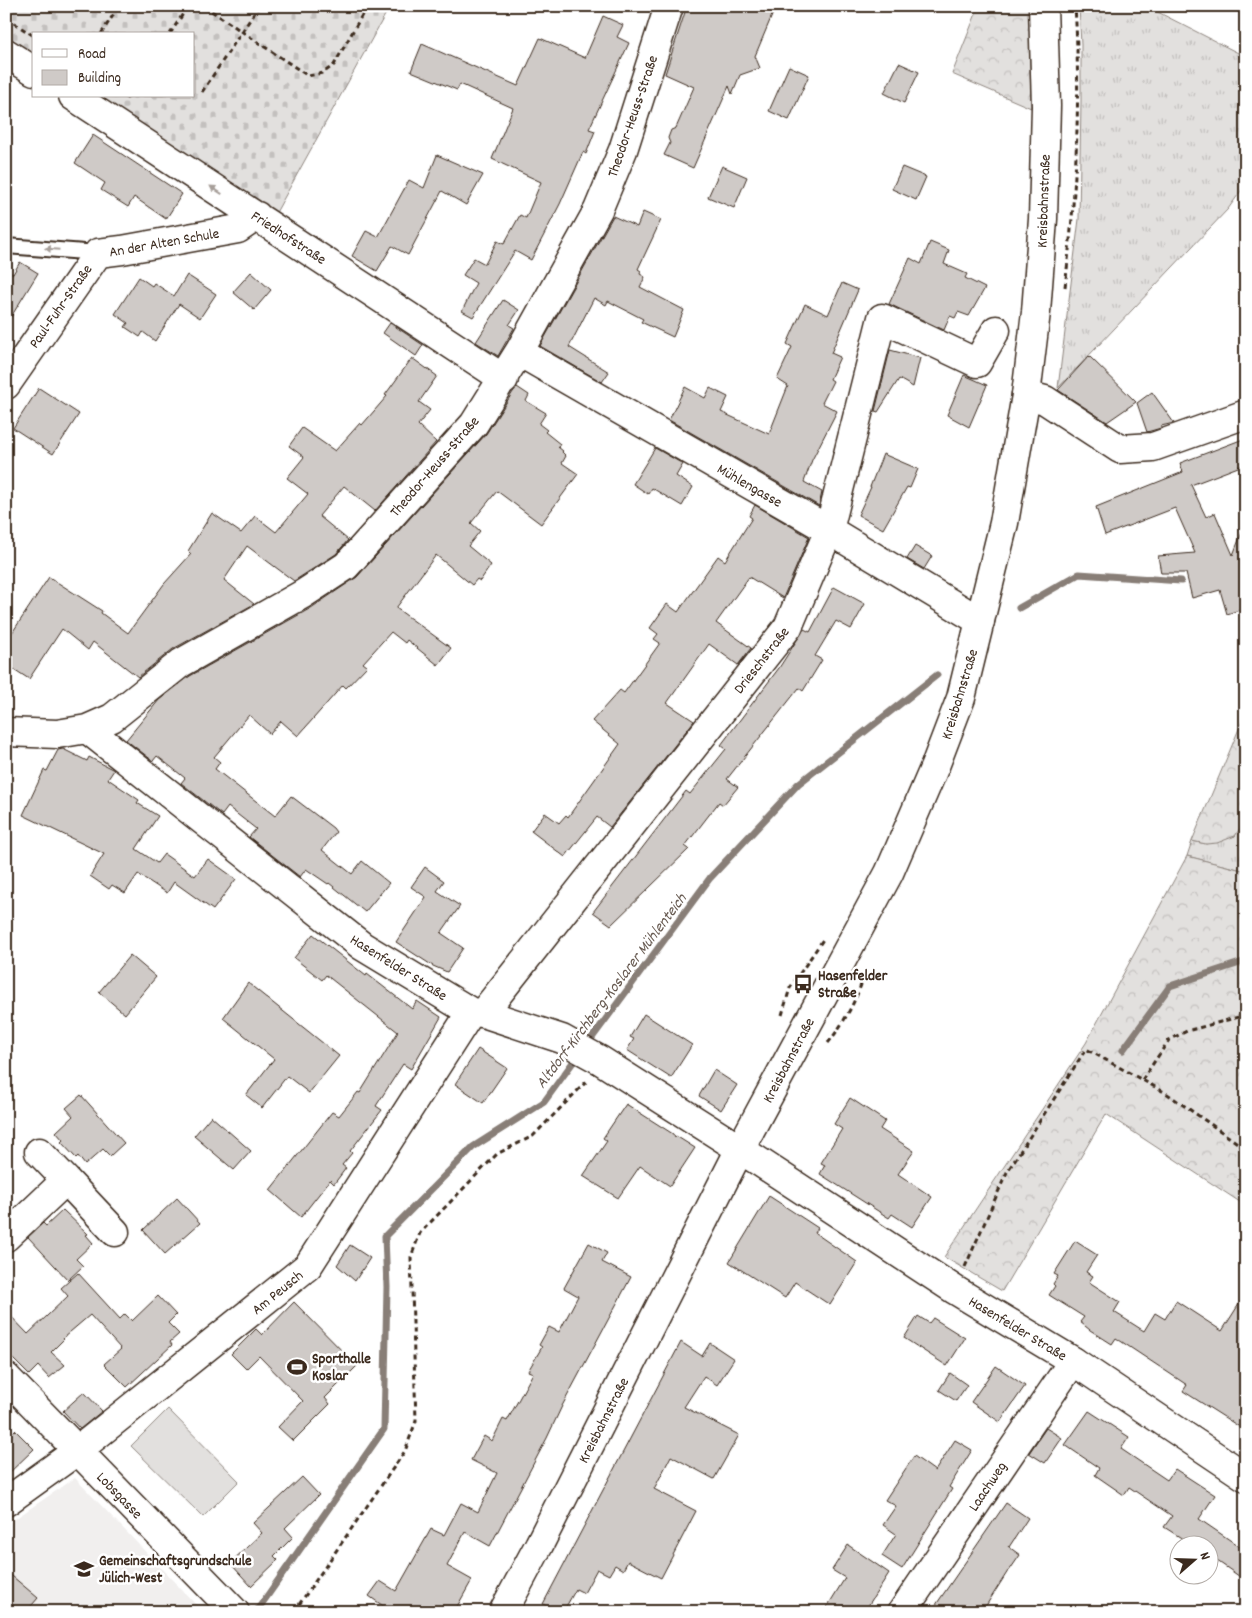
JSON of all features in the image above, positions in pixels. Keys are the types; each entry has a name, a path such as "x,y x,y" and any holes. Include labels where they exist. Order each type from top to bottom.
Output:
{"street":[{"name":"Theodor-Heuss-Straße","path":"6,732 57,734 87,729 112,718 181,663 303,594 346,566 474,424 504,379 598,210 623,150 669,6"},
{"name":"Kreisbahnstraße","path":"503,1612 539,1545 740,1149 889,873 935,766 961,698 1004,523 1026,395 1036,312 1043,219 1046,106 1043,6"},
{"path":"6,53 32,70"},
{"name":"Friedhofstraße","path":"76,98 504,379"},
{"name":"An der Alten Schule","path":"98,253 238,229 257,216"},
{"name":"Paul-Fuhr-Straße","path":"6,385 98,253"},
{"name":"Drieschstraße","path":"477,1013 788,627 829,530 882,318 977,363 996,330"},
{"name":"Mühlengasse","path":"519,352 829,530 980,621"},
{"path":"1026,395 1045,400 1120,450 1153,447 1246,414"},
{"name":"Hasenfelder Straße","path":"87,729 362,946 477,1013 562,1039 600,1060 955,1290 1073,1361 1246,1477"},
{"name":"Am Peusch","path":"6,1502 77,1451 308,1266 477,1013"},
{"path":"39,1152 115,1232"},
{"path":"6,1237 66,1180"},
{"name":"Laachweg","path":"902,1612 1073,1361"},
{"name":"Lobsgasse","path":"6,1378 235,1612"}],"lane":[{"name":"An der Alten Schule","path":"6,246 98,253"}],"path":[{"path":"102,32 118,6"},
{"path":"171,32 188,6"},
{"path":"204,6 308,76 323,73 334,65 367,6"},
{"path":"202,92 259,6"},
{"path":"1064,296 1073,216 1077,134 1075,6"},
{"path":"6,18 32,35"},
{"path":"780,1021 790,988 827,934"},
{"path":"826,1044 838,1031 857,997 866,971"},
{"path":"1142,1080 1169,1040 1187,1031 1246,1015"},
{"path":"955,1290 1007,1172 1086,1048 1166,1092 1246,1149"},
{"path":"294,1612 405,1451 416,1421 411,1256 420,1233 497,1154 533,1136 594,1074 600,1060"}],"shaded area":[{"name":"Gemeinschaftsgrundschule Jülich-West","path":"75,1478 203,1612 6,1612 6,1525"}],"green space":[{"path":"6,6 390,6 273,218 87,98 195,98 195,32 32,32 32,63 6,46"},
{"path":"979,6 1029,6 1031,108 952,74"},
{"path":"1079,6 1146,6 1246,57 1246,184 1228,209 1058,388 1079,219 1081,45"},
{"path":"1246,712 1246,819 1235,836 1217,843 1206,844 1192,841"},
{"path":"1246,819 1246,871 1187,856 1192,841 1206,844 1235,836"},
{"path":"1187,856 1246,871 1246,1206 1106,1114 1002,1291 944,1257 1086,1043"},
{"path":"168,1409 239,1481 203,1517 131,1446"}],"building":[{"path":"687,6 776,6 755,56 760,68 740,75 732,94 729,86 693,168 664,155 670,143 668,138 671,130 676,128 694,87 665,74"},
{"path":"603,16 623,25 617,37 629,43 589,129 595,131 586,154 583,152 560,204 531,260 515,251 473,317 462,311 476,283 463,275 474,258 485,264 497,241 504,244 520,215 526,218 541,182 492,159 513,108 460,84 457,90 411,71 422,44 518,86 540,38 585,58"},
{"path":"899,63 919,72 904,103 884,93"},
{"path":"789,66 809,75 789,120 769,111"},
{"path":"93,135 182,194 166,219 134,197 128,207 101,190 105,183 75,163"},
{"path":"437,155 483,175 466,205 442,191 408,255 392,246 377,271 352,256 366,231 378,237 409,180 424,188"},
{"path":"722,166 747,177 734,208 708,197"},
{"path":"902,167 926,177 916,200 892,189"},
{"path":"643,212 661,220 638,269 641,271 640,274 645,277 640,287 684,310 673,337 641,322 643,319 608,301 606,305 594,298 569,347 609,372 602,382 540,346 613,216 637,227"},
{"path":"930,242 949,250 944,264 967,274 965,278 985,288 969,316 958,312 955,318 950,316 944,330 889,304 910,258 921,264"},
{"path":"20,262 38,273 6,325 6,270 13,274"},
{"path":"251,272 271,290 254,310 233,292"},
{"path":"187,275 216,294 200,318 179,304 155,341 143,332 140,337 125,327 128,323 115,314 139,277 152,286 154,283 174,296"},
{"path":"842,283 858,290 831,353 840,357 830,379 833,381 822,403 837,411 812,460 804,482 822,492 819,506 669,420 685,387 705,398 710,388 728,397 721,412 769,434 788,386 777,379 792,347 787,344 805,304 828,315"},
{"path":"503,300 519,310 509,325 514,328 498,356 476,342"},
{"path":"390,323 423,345 416,356 383,333"},
{"path":"890,350 920,358 913,387 899,379 878,412 875,411"},
{"path":"1089,356 1136,402 1107,422 1058,390"},
{"path":"412,358 437,376 419,402 430,410 418,425 436,442 375,511 344,486 319,516 348,540 336,554 294,581 247,546 224,580 254,604 173,649 138,677 93,642 88,650 62,629 29,679 6,664 6,642 49,577 102,611 101,613 128,633 164,584 191,554 188,551 212,513 241,533 255,516 276,532 308,494 287,478 304,457 289,446 302,428 335,451 360,423 362,425 387,396 385,395"},
{"path":"964,375 987,385 969,427 947,415"},
{"path":"517,387 529,395 526,401 546,413 539,424 547,430 545,432 560,444 558,447 566,456 562,463 578,474 541,524 497,491 471,523 480,531 468,546 491,565 480,581 477,579 472,585 436,555 396,608 451,648 438,665 407,640 405,643 391,632 363,663 367,666 346,688 343,685 298,736 281,721 270,734 249,715 214,757 220,762 215,769 275,816 291,796 333,828 336,832 322,850 352,874 362,861 389,883 365,912 329,883 306,869 300,877 249,837 256,829 228,807 222,815 181,783 185,778 157,756 153,761 126,740 159,700 190,676 311,608 357,577 486,434"},
{"path":"39,388 79,414 53,454 13,428"},
{"path":"1152,392 1174,423 1147,432 1137,403"},
{"path":"1246,438 1246,464 1191,485 1206,517 1215,513 1233,555 1244,527 1246,527 1246,608 1227,614 1220,590 1192,598 1186,573 1161,573 1158,556 1195,553 1175,508 1105,535 1096,507 1183,472 1180,463"},
{"path":"655,448 683,464 676,476 693,487 682,506 652,488 648,494 633,484"},
{"path":"883,454 918,469 910,488 907,487 883,529 858,515"},
{"path":"755,505 809,537 783,598 749,577 716,623 751,648 738,665 709,644 667,703 694,721 610,827 597,817 565,857 531,831 545,813 559,823 566,815 568,817 620,744 592,721 620,690 624,693 660,643 654,639 658,634 650,628 667,604 678,612 718,556 725,561 752,518 749,516"},
{"path":"915,546 932,556 924,569 907,559"},
{"path":"834,587 865,604 851,629 836,621 815,656 822,660 803,691 799,688 727,779 738,787 723,805 719,802 685,846 689,849 611,925 593,912 686,791 690,794 726,749 721,745 779,668 804,629 810,632"},
{"path":"63,749 87,761 89,757 114,770 108,779 139,800 137,803 158,816 136,849 157,863 164,854 195,876 208,859 236,879 213,910 174,882 167,893 138,874 125,893 112,885 109,889 90,876 104,854 23,815 44,770 47,771 58,750"},
{"path":"425,867 444,881 437,891 460,906 441,933 463,948 447,972 433,966 396,942 426,897 411,887"},
{"path":"313,934 412,1009 417,1001 441,1017 411,1069 403,1064 376,1106 382,1110 350,1151 352,1153 342,1165 346,1168 334,1184 330,1180 301,1217 270,1190 332,1112 339,1116 358,1092 360,1093 398,1032 326,975 322,980 294,958"},
{"path":"130,955 156,977 125,1014 99,992"},
{"path":"248,983 339,1056 309,1093 287,1076 262,1108 246,1095 274,1059 223,1018"},
{"path":"644,1014 692,1045 671,1078 627,1050 634,1039 630,1037"},
{"path":"478,1049 507,1068 483,1103 455,1084"},
{"path":"714,1070 737,1085 721,1110 699,1096"},
{"path":"81,1095 124,1143 110,1156 103,1149 85,1165 78,1156 76,1158 61,1142 63,1140 56,1132 73,1116 66,1108"},
{"path":"850,1098 885,1121 880,1129 914,1151 898,1174 932,1197 912,1227 892,1214 889,1218 820,1174 825,1165 821,1163 842,1129 834,1124"},
{"path":"626,1104 673,1134 675,1138 676,1136 695,1148 670,1186 640,1166 618,1198 583,1176 607,1141 603,1138"},
{"path":"211,1116 251,1151 234,1170 194,1136"},
{"path":"769,1196 818,1228 815,1233 857,1262 830,1305 795,1282 785,1298 729,1262"},
{"path":"177,1198 200,1223 165,1254 143,1230"},
{"path":"63,1210 88,1234 86,1235 93,1243 76,1259 83,1266 68,1280 28,1237 43,1223 46,1226"},
{"path":"1075,1241 1097,1255 1086,1272 1093,1276 1089,1282 1120,1302 1114,1312 1144,1331 1155,1313 1165,1319 1176,1301 1222,1331 1246,1293 1246,1431 1183,1391 1187,1385 1116,1338 1112,1344 1090,1330 1080,1322 1084,1317 1049,1295 1055,1286 1053,1284 1058,1276 1054,1274"},
{"path":"589,1243 607,1253 602,1262 631,1277 490,1546 465,1532 447,1566 472,1580 454,1612 384,1612 386,1608 369,1596 380,1581 396,1591 431,1529 444,1535 461,1503 478,1512 497,1473 471,1460 484,1436 492,1441 503,1419 507,1421 533,1373 528,1371 542,1347 539,1345 549,1327 559,1332 578,1296 564,1288"},
{"path":"350,1245 370,1258 355,1281 337,1265"},
{"path":"78,1273 120,1319 125,1314 132,1321 158,1296 176,1315 168,1323 179,1334 170,1342 172,1345 127,1387 104,1364 121,1349 90,1315 63,1338 51,1352 65,1365 49,1378 38,1366 29,1375 6,1352 6,1311 28,1334 68,1296 61,1288"},
{"path":"294,1302 357,1366 325,1398 330,1404 293,1441 278,1427 303,1401 259,1356 246,1369 231,1354 256,1329 262,1335"},
{"path":"918,1316 929,1323 933,1318 965,1338 947,1366 904,1338"},
{"path":"681,1342 702,1356 710,1343 734,1359 717,1385 704,1376 684,1407 739,1435 714,1479 671,1456 654,1489 696,1511 661,1578 628,1561 623,1570 615,1565 609,1575 597,1569 584,1593 576,1589 563,1612 557,1612 543,1604"},
{"path":"996,1366 1025,1386 1000,1422 971,1402"},
{"path":"950,1373 967,1385 956,1401 939,1390"},
{"path":"84,1392 102,1411 80,1429 63,1411"},
{"path":"1089,1411 1129,1437 1121,1449 1167,1480 1175,1469 1215,1495 1199,1519 1246,1551 1246,1581 1220,1563 1220,1536 1178,1536 1164,1527 1172,1516 1129,1487 1124,1495 1095,1475 1099,1468 1065,1445"},
{"path":"1046,1428 1062,1438 1045,1463 1029,1453"},
{"path":"15,1430 34,1449 6,1476 6,1438"},
{"path":"955,1440 972,1450 949,1487 952,1489 902,1569 882,1556 896,1534 883,1525 896,1506 885,1500 914,1456 935,1471"},
{"path":"302,1477 319,1495 285,1528 293,1537 274,1556 278,1560 251,1586 230,1563 262,1533 253,1523"},
{"path":"1006,1503 1028,1518 1009,1547 1020,1555 982,1612 931,1612"},
{"path":"848,1545 889,1573 864,1612 824,1612 845,1578 832,1570"},
{"path":"6,1571 38,1598 26,1612 6,1612"}],"waterway":[{"name":"Altdorf-Kirchberg-Koslarer Mühlenteich","path":"1019,608 1079,574 1181,581"},
{"name":"Altdorf-Kirchberg-Koslarer Mühlenteich","path":"586,1046 710,878 798,784 937,675"},
{"path":"1123,1050 1170,986 1246,961"},
{"name":"Altdorf-Kirchberg-Koslarer Mühlenteich","path":"256,1612 384,1429 387,1287 385,1236 473,1147 544,1102 579,1054"}],"place":[{"name":"Hasenfelder Straße","path":"803,984"},
{"name":"Sporthalle Koslar","path":"297,1367"},
{"name":"Gemeinschaftsgrundschule Jülich-West","path":"84,1569"}]}
